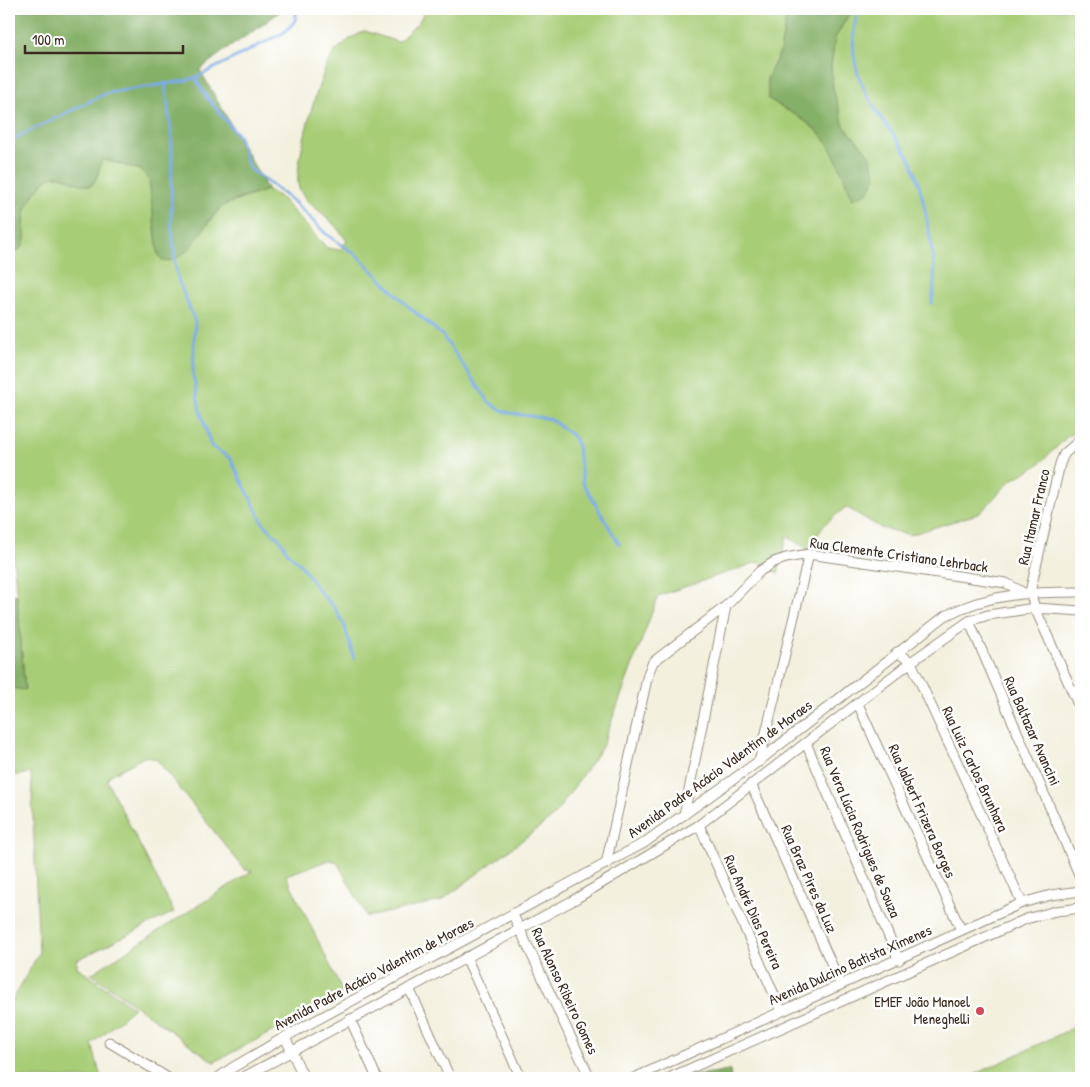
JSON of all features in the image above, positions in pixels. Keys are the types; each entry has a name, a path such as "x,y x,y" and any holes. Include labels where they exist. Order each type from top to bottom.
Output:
{"street":[{"name":"Rua Itamar Franco","path":"1027,592 1060,464 1064,454 1081,440"},
{"name":"Rua Clemente Cristiano Lehrback","path":"606,864 648,674 653,662 726,606 746,584 774,562 809,554 1006,583 1027,592"},
{"path":"764,774 759,761 809,554"},
{"name":"Avenida Padre Acácio Valentim de Moraes","path":"218,1078 285,1037 644,843 759,761 945,616 979,601 1027,592 1081,592"},
{"path":"1027,592 1081,711"},
{"path":"684,815 726,606"},
{"name":"Avenida Padre Acácio Valentim de Moraes","path":"242,1078 650,856 699,825 911,662 969,621 1035,608 1081,611"},
{"name":"Rua Baltazar Avancini","path":"969,621 1081,879"},
{"name":"Rua Luiz Carlos Brunhara","path":"897,652 911,662 1022,903"},
{"name":"Rua Jalbert Frizera Borges","path":"858,704 961,930"},
{"name":"Rua Vera Lúcia Rodrigues de Souza","path":"806,743 899,960"},
{"name":"Rua Braz Pires da Luz","path":"751,784 841,985"},
{"name":"Rua André Dias Pereira","path":"699,825 781,1010"},
{"path":"644,843 650,856"},
{"name":"Avenida Dulcino Batista Ximenes","path":"634,1078 781,1010 899,960 1022,903 1051,895 1081,891"},
{"name":"Avenida Dulcino Batista Ximenes","path":"669,1078 1026,919 1056,911 1081,908"},
{"name":"Rua Alonso Ribeiro Gomes","path":"513,915 590,1078"},
{"path":"466,957 521,1078"},
{"path":"409,988 450,1078"},
{"path":"350,1019 376,1078"},
{"path":"285,1037 304,1078"},
{"path":"109,1042 168,1078"}],"green space":[{"path":"9,9 283,9 200,70 269,192 266,190 226,204 215,213 189,248 173,260 163,261 158,254 149,180 141,170 102,159 97,177 91,186 86,186 60,176 52,177 44,182 31,199 26,210 24,242 17,251 9,255"},
{"path":"426,9 788,9 780,52 767,79 769,99 821,135 831,148 853,199 869,154 844,126 833,89 831,66 835,38 852,9 1081,9 1081,429 1068,436 1038,465 1010,481 980,513 910,535 881,528 846,507 825,524 808,550 787,536 778,573 758,562 658,596 602,747 553,817 441,901 367,917 337,862 330,860 286,875 344,994 214,1062 91,974 252,871 245,870 157,760 146,756 109,776 107,781 174,912 77,960 77,967 134,1008 92,1044 101,1078 9,1078 9,1006 39,953 31,773 9,776 9,688 25,689 13,553 9,552 9,255 17,251 24,243 24,221 27,206 43,183 55,176 91,185 97,177 101,159 141,170 149,180 154,209 185,252 222,206 267,190 279,196 327,248 340,250 347,241 330,221 306,200 299,188 298,178 303,144 325,69 330,59 345,42 365,31 398,42 418,23"},
{"path":"788,9 852,9 835,38 831,66 833,89 844,126 869,154 876,177 867,193 853,199 836,159 818,131 769,99 767,79 780,52"},
{"path":"9,594 17,595 25,690 9,688"},
{"path":"1081,1024 1081,1078 968,1078"},
{"path":"730,1070 731,1078 680,1078"}],"waterway":[{"path":"9,141 107,93 185,81 199,76 285,32 295,21 297,9"},
{"path":"858,9 853,42 857,70 868,97 902,146 916,174 934,262 932,303"},
{"path":"195,78 206,96 239,137 249,168 293,201 326,234 358,256 409,307 442,335 489,402 509,413 550,419 573,436 577,444 583,483 619,544"},
{"path":"165,83 172,138 171,222 175,262 178,279 195,322 193,375 200,410 211,446 230,458 263,523 281,541 288,553 300,564 318,590 335,608 345,627 354,659"}],"place":[{"name":"EMEF João Manoel Meneghelli","path":"980,1011"}]}
